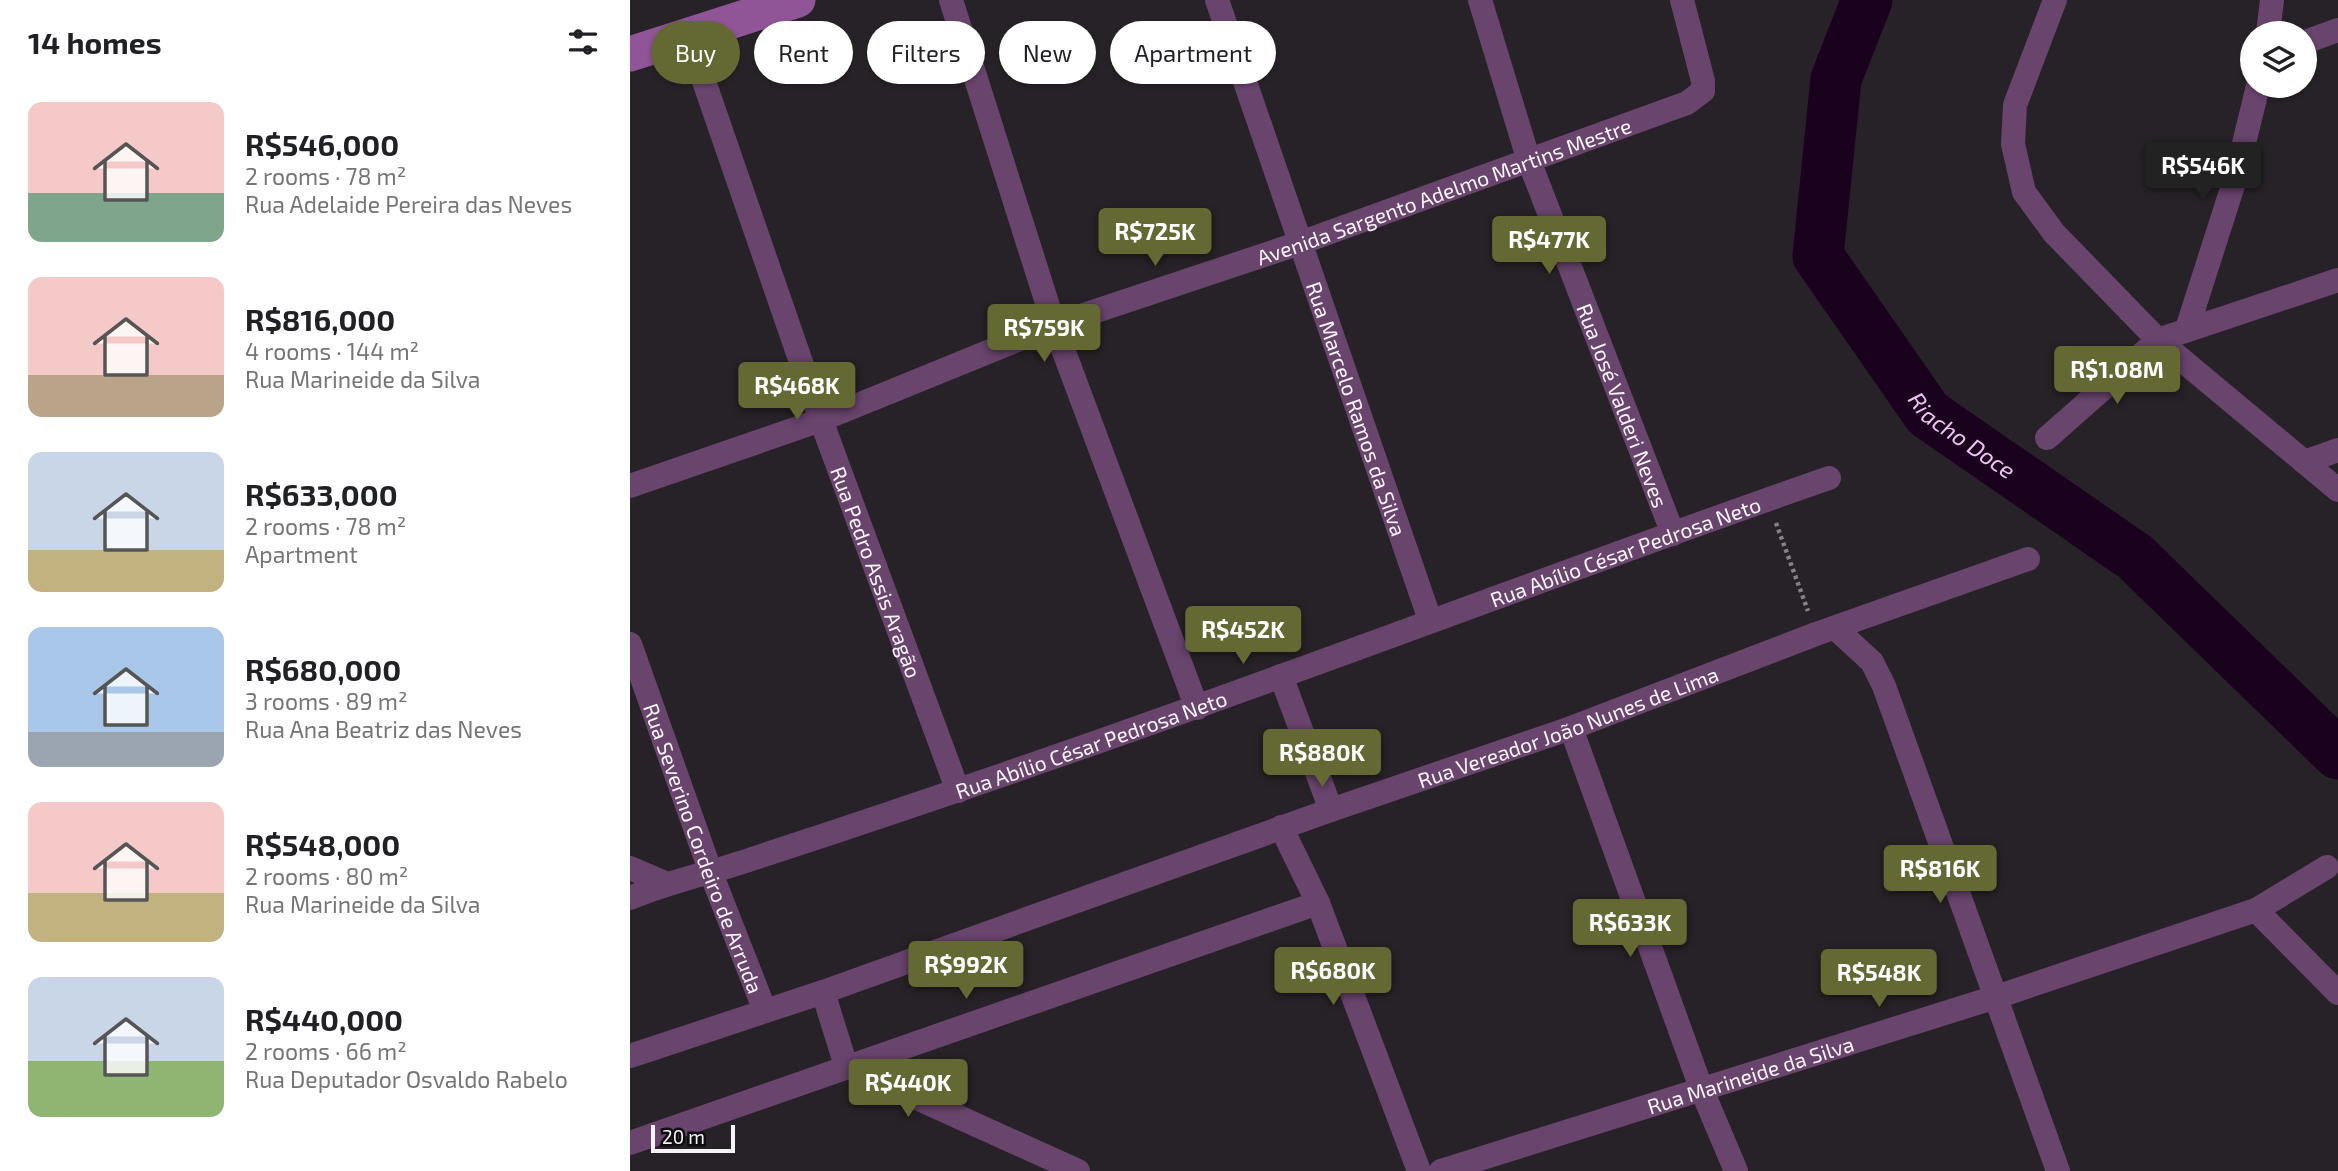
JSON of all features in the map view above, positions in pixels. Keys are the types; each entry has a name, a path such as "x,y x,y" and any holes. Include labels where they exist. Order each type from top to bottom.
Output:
{"street":[{"path":"732,21 798,0"},
{"path":"951,0 1054,326 1197,708"},
{"name":"Rua Marcelo Ramos da Silva","path":"1217,0 1430,620"},
{"name":"Rua José Valderi Neves","path":"1480,0 1528,158 1673,534"},
{"name":"Avenida Sargento Adelmo Martins Mestre","path":"630,486 821,420 1054,326 1300,243 1528,158 1687,103 1703,91 1702,69 1682,0"},
{"path":"2055,0 2015,105 2014,144 2024,192 2054,233 2158,340 2338,490"},
{"path":"2269,21 2272,0"},
{"path":"2317,38 2338,30"},
{"path":"630,54 651,47"},
{"name":"Rua Pedro Assis Aragão","path":"705,84 821,420 958,791"},
{"path":"2187,329 2235,176 2255,98"},
{"path":"2047,438 2158,340 2338,280"},
{"path":"2304,462 2338,450"},
{"name":"Rua Abílio César Pedrosa Neto","path":"630,898 665,883 711,873 1197,708 1430,620 1829,478"},
{"name":"Rua Vereador João Nunes de Lima","path":"630,1056 823,992 1331,810 1571,728 1826,631 2028,559"},
{"path":"1826,631 1872,662 1884,686 2058,1171"},
{"name":"Rua Severino Cordeiro de Arruda","path":"630,644 711,873 765,1011"},
{"path":"1281,676 1331,810"},
{"path":"1571,728 1701,1087 1736,1171"},
{"path":"1281,828 1318,903 1419,1171"},
{"name":"Rua Marineide da Silva","path":"1441,1171 1701,1087 1996,997 2256,910 2326,867"},
{"path":"630,868 665,883"},
{"path":"630,1143 1318,903"},
{"path":"2256,910 2338,993"},
{"path":"823,992 846,1066 1078,1171"}],"path":[{"path":"1768,499 1826,631"}],"waterway":[{"name":"Riacho Doce","path":"1867,0 1836,79 1818,256 1928,414 2135,557 2338,754"}]}
